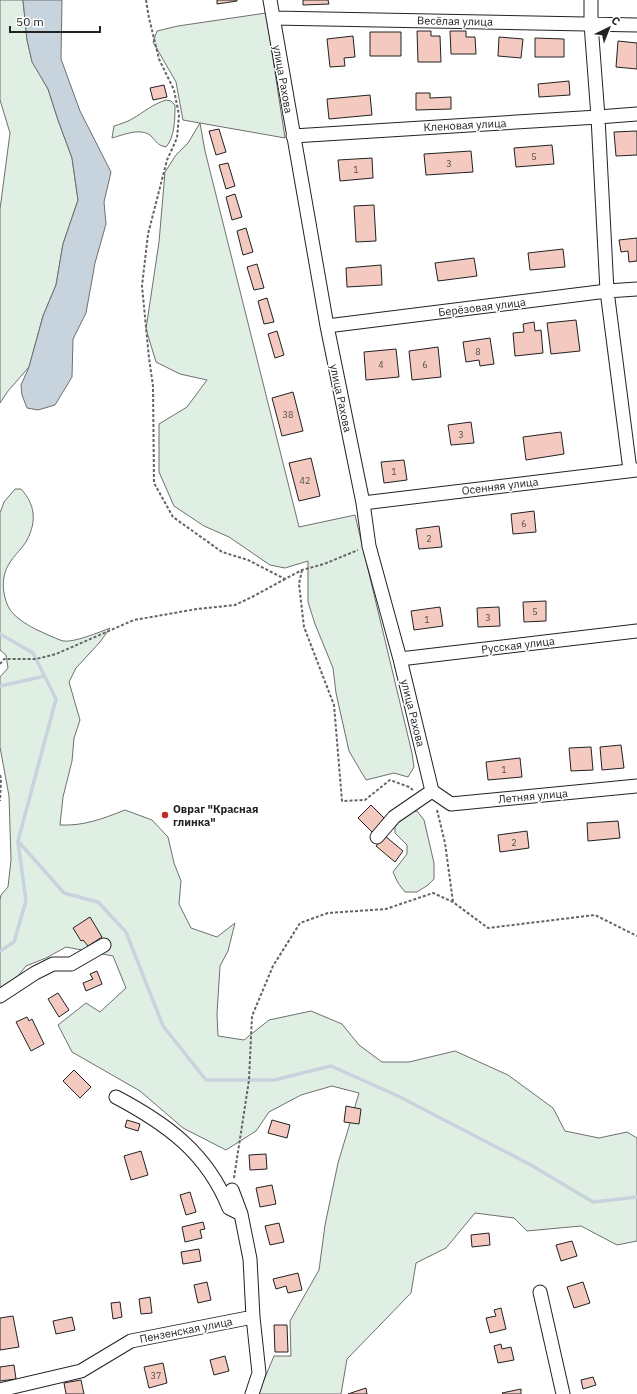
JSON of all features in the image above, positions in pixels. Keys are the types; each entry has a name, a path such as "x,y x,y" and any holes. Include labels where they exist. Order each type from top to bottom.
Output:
{"street":[{"name":"улица Рахова","path":"270,0 327,326 363,503 369,546 400,659 427,795"},
{"path":"591,0 591,24 598,118 607,291 633,470"},
{"name":"Весёлая улица","path":"273,18 637,25"},
{"name":"Кленовая улица","path":"293,136 598,118 637,114"},
{"name":"Берёзовая улица","path":"327,326 607,291 637,289"},
{"name":"Осенняя улица","path":"363,503 633,470"},
{"name":"Русская улица","path":"400,659 637,631"},
{"name":"Летняя улица","path":"427,795 451,804 637,786"},
{"path":"377,836 394,817 427,795"},
{"path":"0,996 34,973 53,964 71,964 104,945"},
{"path":"116,1097 135,1107 169,1129 187,1145 212,1173 229,1208 241,1214"},
{"path":"232,1190 241,1214 250,1258 253,1317 259,1373 252,1394"},
{"path":"540,1292 563,1394"},
{"name":"Пензенская улица","path":"0,1390 81,1371 131,1341 253,1317"}],"path":[{"path":"146,0 159,59 174,90 179,115 177,138 167,160 148,234 142,286 153,386 154,483 173,517 222,552 248,560 285,579"},
{"path":"0,664 4,659 36,659 56,654 134,620 197,609 235,605 302,570 324,564 369,546"},
{"path":"302,570 299,584 304,627 334,705 342,801 365,800 390,780 427,795 445,843 453,902"},
{"path":"0,775 0,801"},
{"path":"232,1190 249,1080 252,1016 273,966 300,922 328,913 386,909 433,893 453,902 488,928 595,914 637,936"}],"green space":[{"path":"0,0 23,0 27,40 32,61 48,89 72,158 78,200 63,244 56,285 43,316 29,367 8,391 0,403 0,209 10,133 0,100"},
{"path":"266,13 285,138 183,120 176,82 153,42 157,31 178,26"},
{"path":"166,100 171,101 175,105 175,121 173,133 166,147 159,144 147,133 142,132 132,132 112,138 114,126 130,120"},
{"path":"200,123 205,151 299,527 355,515 412,753 414,767 408,777 394,773 366,780 349,751 336,693 333,668 315,624 308,602 308,561 285,568 270,565 229,537 204,526 174,506 159,472 159,424 187,407 207,380 180,374 156,362 146,329 159,242 165,172 176,155 188,143"},
{"path":"15,489 21,489 26,495 32,507 33,519 27,540 6,569 3,586 5,597 11,611 20,620 32,627 63,641 80,639 110,628 100,642 76,668 69,682 80,720 74,738 72,761 63,797 60,825 85,823 125,810 152,820 168,837 174,863 181,881 179,904 191,928 217,937 235,923 228,951 220,966 217,1014 218,1036 244,1040 269,1020 311,1011 342,1024 359,1045 382,1062 409,1062 455,1051 508,1075 553,1108 565,1131 599,1138 627,1132 637,1138 637,1241 617,1245 581,1226 527,1231 514,1218 475,1213 446,1248 416,1263 411,1293 347,1359 341,1394 258,1394 274,1356 291,1356 290,1321 319,1270 325,1225 338,1163 359,1093 332,1086 301,1095 269,1112 256,1131 226,1150 183,1128 140,1091 72,1052 58,1025 86,1003 100,1012 126,988 113,956 66,947 46,958 26,966 18,976 0,990 0,900 1,895 8,887 11,860 9,796 0,747 0,677 8,668 6,655 0,650 0,513 4,502"},
{"path":"417,811 424,820 434,863 434,879 417,892 405,892 398,883 393,872 407,854 407,845 395,833 395,827 406,813"}],"shaded area":[{"path":"23,0 62,0 61,59 80,111 111,172 104,202 106,224 95,263 86,313 73,339 72,377 55,405 38,410 27,408 22,395 21,385 29,367 43,316 56,285 63,244 78,200 72,158 48,89 32,62 27,40"}],"building":[{"path":"217,0 237,0 237,1 217,4"},
{"path":"303,0 328,0 329,4 303,5"},
{"path":"417,31 431,31 431,36 440,36 441,62 418,62"},
{"path":"450,31 466,31 466,37 475,37 476,54 451,54"},
{"path":"370,32 401,32 401,56 370,56"},
{"path":"353,36 355,57 344,58 345,66 330,67 327,39"},
{"path":"499,37 523,39 521,58 498,56"},
{"path":"535,38 564,39 564,57 535,57"},
{"path":"618,41 637,43 637,69 616,67"},
{"path":"569,81 570,95 539,97 538,84"},
{"path":"164,85 167,97 153,100 150,88"},
{"path":"416,93 430,93 430,98 451,97 451,109 416,110"},
{"path":"370,95 372,115 329,119 327,99"},
{"path":"219,129 226,152 216,155 209,131"},
{"path":"637,131 637,155 616,156 614,132"},
{"path":"552,145 554,164 516,167 514,148"},
{"path":"471,151 473,172 426,175 424,154"},
{"path":"372,158 373,178 340,181 338,160"},
{"path":"228,163 235,186 226,189 219,165"},
{"path":"235,194 242,217 232,220 226,197"},
{"path":"374,205 376,241 356,242 354,206"},
{"path":"246,228 253,252 243,255 237,231"},
{"path":"637,238 637,261 629,262 628,251 621,252 619,240"},
{"path":"563,249 565,267 530,270 528,253"},
{"path":"474,258 477,276 438,281 435,263"},
{"path":"257,264 264,288 254,290 247,267"},
{"path":"381,265 382,285 347,287 346,268"},
{"path":"267,298 274,322 264,324 258,301"},
{"path":"576,320 580,351 551,354 547,323"},
{"path":"534,322 535,331 541,330 543,353 515,356 513,333 524,332 523,324"},
{"path":"277,331 284,355 275,358 268,334"},
{"path":"490,338 494,364 480,366 479,360 466,362 463,342"},
{"path":"438,347 441,377 412,380 409,351"},
{"path":"396,349 399,377 366,380 364,352"},
{"path":"293,392 303,431 282,436 272,398"},
{"path":"471,422 474,443 451,445 448,425"},
{"path":"561,432 564,454 526,460 523,437"},
{"path":"311,458 320,496 299,501 289,463"},
{"path":"404,460 407,480 384,483 381,462"},
{"path":"534,511 536,532 513,534 511,514"},
{"path":"439,526 442,547 419,549 416,529"},
{"path":"546,601 546,621 524,622 523,602"},
{"path":"440,607 443,626 414,630 411,611"},
{"path":"499,607 500,626 478,627 477,608"},
{"path":"621,745 624,768 602,770 600,747"},
{"path":"591,747 593,770 571,771 569,748"},
{"path":"520,758 522,777 488,780 486,762"},
{"path":"371,805 385,819 372,832 358,818"},
{"path":"618,821 620,838 588,841 587,823"},
{"path":"527,831 529,848 500,852 498,835"},
{"path":"385,836 403,851 395,862 376,846"},
{"path":"90,917 102,937 88,946 83,940 81,941 73,928"},
{"path":"97,971 102,984 86,991 83,983 93,979 90,974"},
{"path":"58,993 69,1010 59,1017 48,999"},
{"path":"27,1017 29,1021 32,1019 44,1044 31,1051 16,1022"},
{"path":"74,1070 91,1087 80,1098 63,1081"},
{"path":"346,1106 361,1109 359,1124 344,1122"},
{"path":"127,1120 140,1124 138,1131 125,1127"},
{"path":"272,1120 290,1125 287,1138 268,1133"},
{"path":"141,1151 148,1175 131,1180 124,1156"},
{"path":"266,1154 267,1169 250,1170 249,1155"},
{"path":"272,1185 276,1204 260,1207 256,1188"},
{"path":"190,1192 196,1212 186,1215 180,1195"},
{"path":"203,1222 205,1229 200,1230 202,1238 185,1242 182,1227"},
{"path":"279,1223 284,1242 270,1245 265,1226"},
{"path":"489,1233 490,1245 472,1247 471,1235"},
{"path":"572,1241 577,1256 561,1261 556,1245"},
{"path":"199,1249 201,1261 183,1264 181,1252"},
{"path":"298,1273 302,1290 288,1293 286,1286 276,1289 273,1279"},
{"path":"207,1282 211,1300 198,1303 194,1285"},
{"path":"583,1282 590,1303 574,1308 567,1287"},
{"path":"150,1297 152,1313 141,1314 139,1299"},
{"path":"120,1302 122,1317 113,1319 111,1303"},
{"path":"501,1308 506,1329 490,1333 486,1318 496,1316 494,1310"},
{"path":"13,1316 19,1347 0,1350 0,1318"},
{"path":"72,1317 75,1330 56,1334 53,1321"},
{"path":"274,1325 287,1325 288,1352 275,1352"},
{"path":"501,1344 502,1349 511,1347 514,1360 498,1363 494,1346"},
{"path":"225,1356 229,1371 214,1375 210,1360"},
{"path":"163,1363 167,1383 149,1388 144,1367"},
{"path":"14,1365 16,1379 0,1381 0,1367"},
{"path":"593,1377 596,1385 583,1389 581,1380"},
{"path":"81,1380 84,1394 66,1394 64,1383"},
{"path":"366,1388 367,1394 348,1394"},
{"path":"521,1389 521,1394 502,1393"}],"waterway":[{"path":"0,634 33,653 56,699 18,841 64,893 98,902 126,932 163,1026 206,1080 274,1080 331,1066 398,1096 531,1165 593,1202 637,1197"},
{"path":"0,686 45,676"},
{"path":"0,951 14,942 26,901 18,842"}],"place":[{"name":"Овраг \"Красная глинка\"","path":"165,815"}]}
